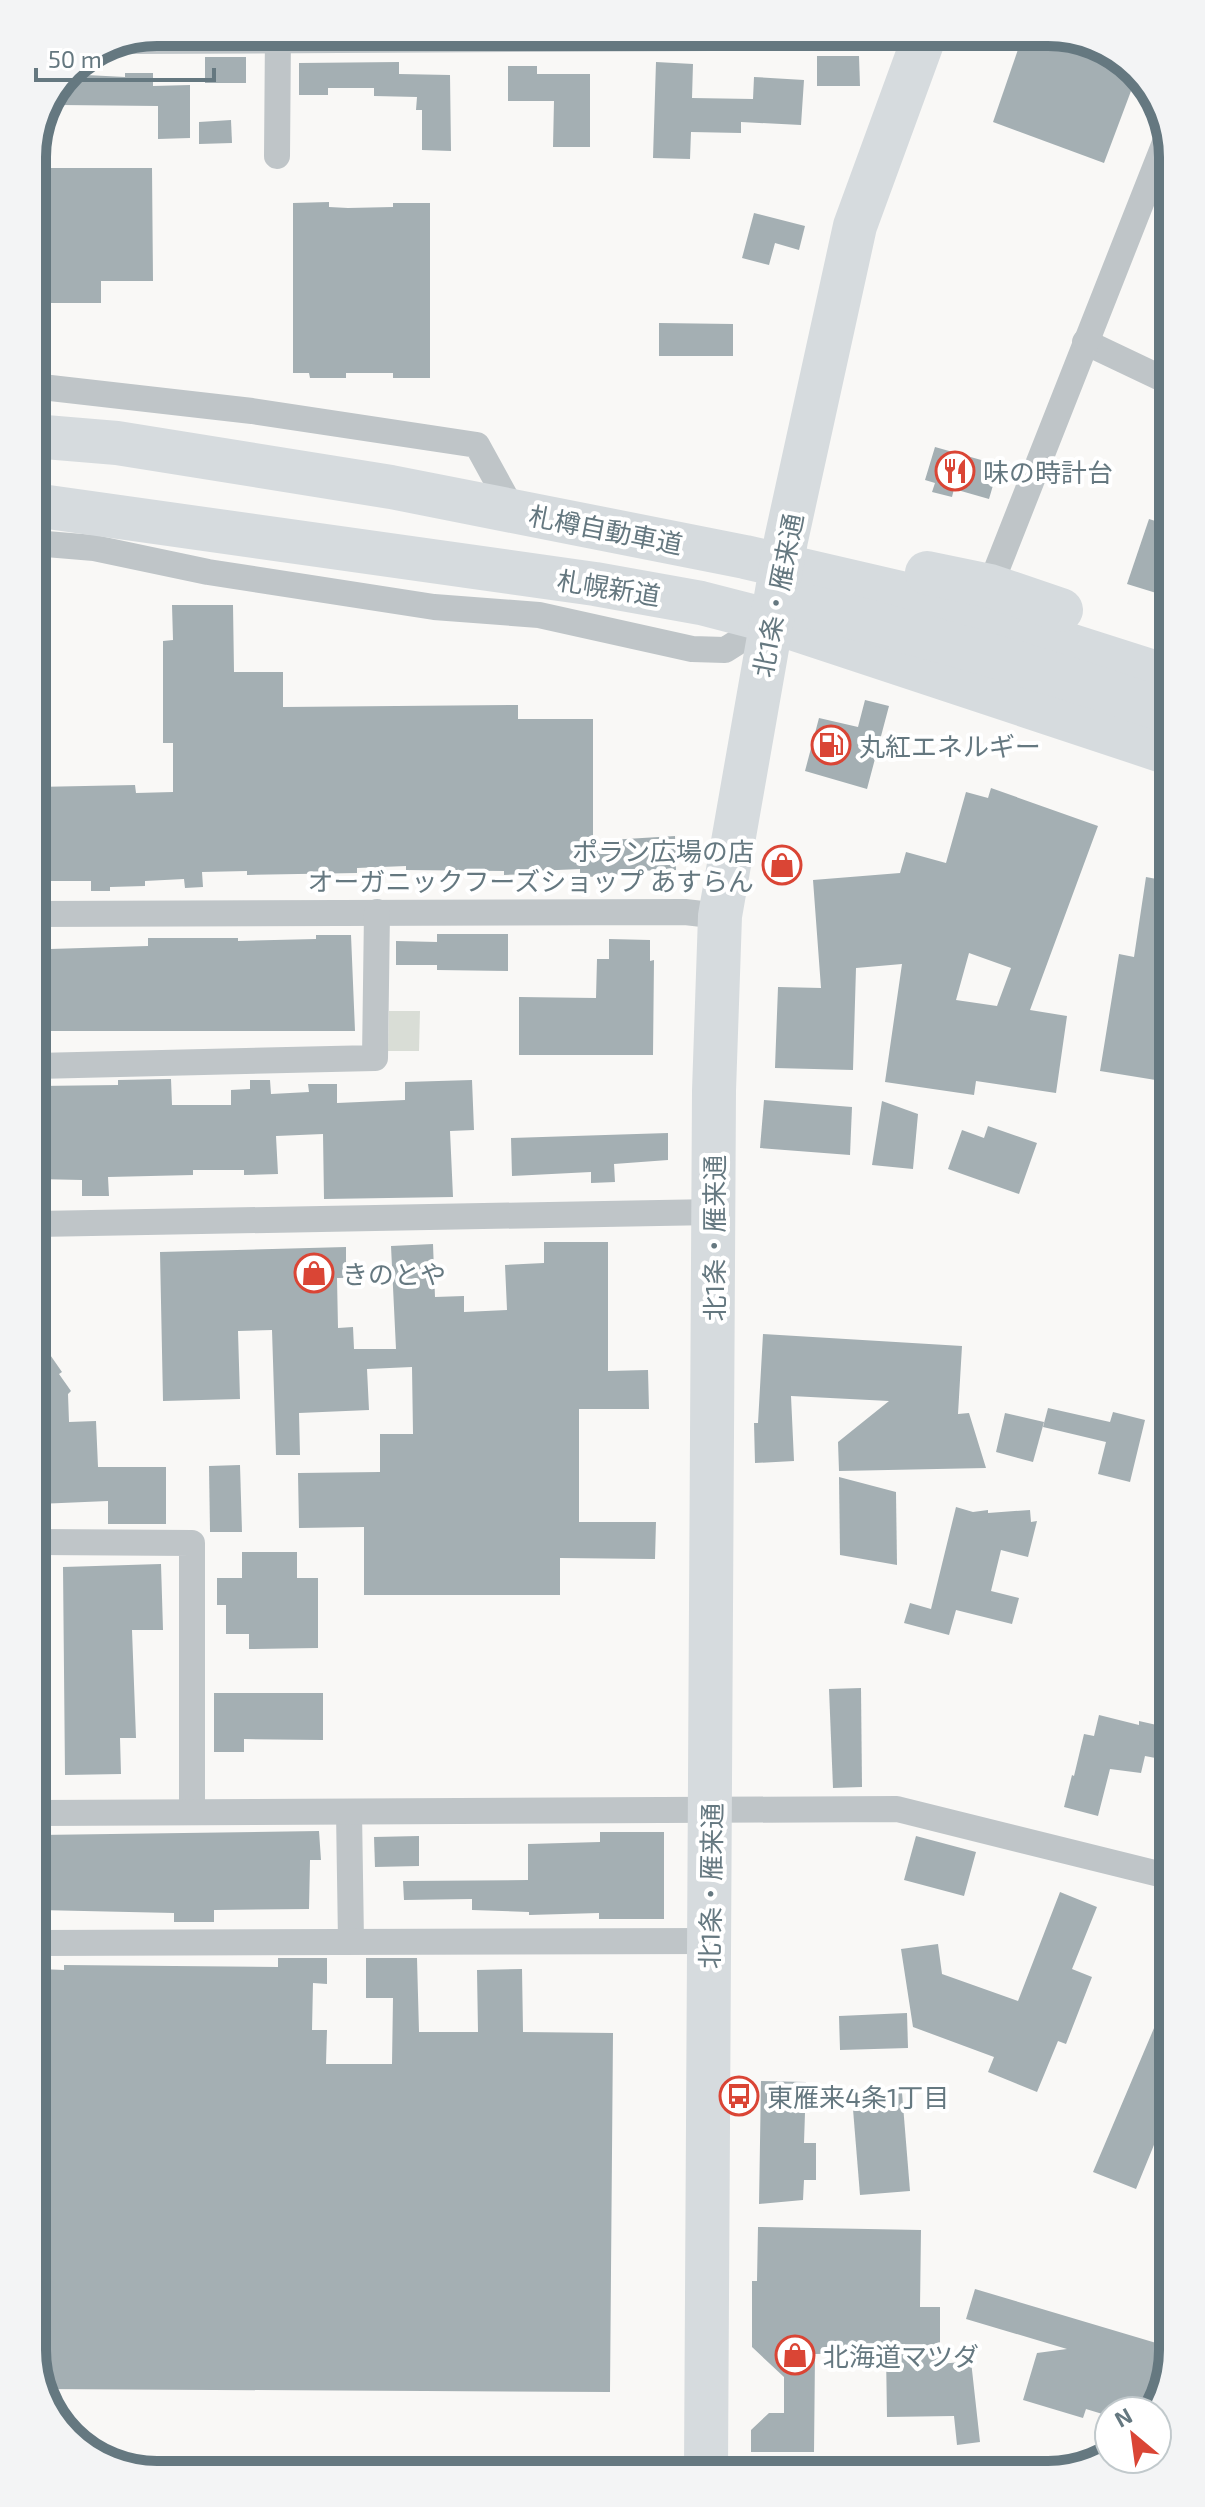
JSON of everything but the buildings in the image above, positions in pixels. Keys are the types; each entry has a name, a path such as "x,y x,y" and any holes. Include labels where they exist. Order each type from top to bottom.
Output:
{"highway":[{"name":"北1条・雁来通","path":"706,2461 714,1091 720,916 786,540 855,226 921,46"},
{"path":"46,413 360,457 415,487"},
{"name":"札樽自動車道","path":"46,437 117,443 376,484 745,557 922,598 1159,674"},
{"path":"46,456 283,480 415,487 639,513 786,540 990,586 1159,643"},
{"name":"札樽自動車道","path":"46,481 382,523 566,554 753,592 921,634 1087,683 1159,709"},
{"name":"札幌新道","path":"46,507 595,584 701,603 771,621 1159,750"},
{"path":"46,522 108,526 476,592 595,584"}],"street":[{"path":"277,156 278,46"},
{"path":"990,586 1159,157"},
{"path":"1085,342 1159,377"},
{"path":"46,387 252,411 477,445 505,496"},
{"path":"46,544 94,548 208,572 434,607 539,615 692,649 725,650 771,621"},
{"path":"46,1066 375,1058 377,912"},
{"path":"46,914 685,912 720,916"},
{"path":"46,1224 714,1212"},
{"path":"46,1542 192,1543 192,1812"},
{"path":"46,1813 897,1809 1159,1874"},
{"path":"349,1812 351,1941"},
{"path":"46,1943 710,1941"}],"shaded area":[{"path":"389,1011 420,1011 419,1051 388,1051"}],"place":[{"name":"味の時計台","path":"955,471"},
{"name":"丸紅エネルギー","path":"831,745"},
{"name":"ポラン広場の店 オーガニックフーズショップ あすらん","path":"782,865"},
{"name":"きのとや","path":"314,1273"},
{"name":"東雁来4条1丁目","path":"739,2096"},
{"name":"北海道マツダ","path":"795,2355"}]}
